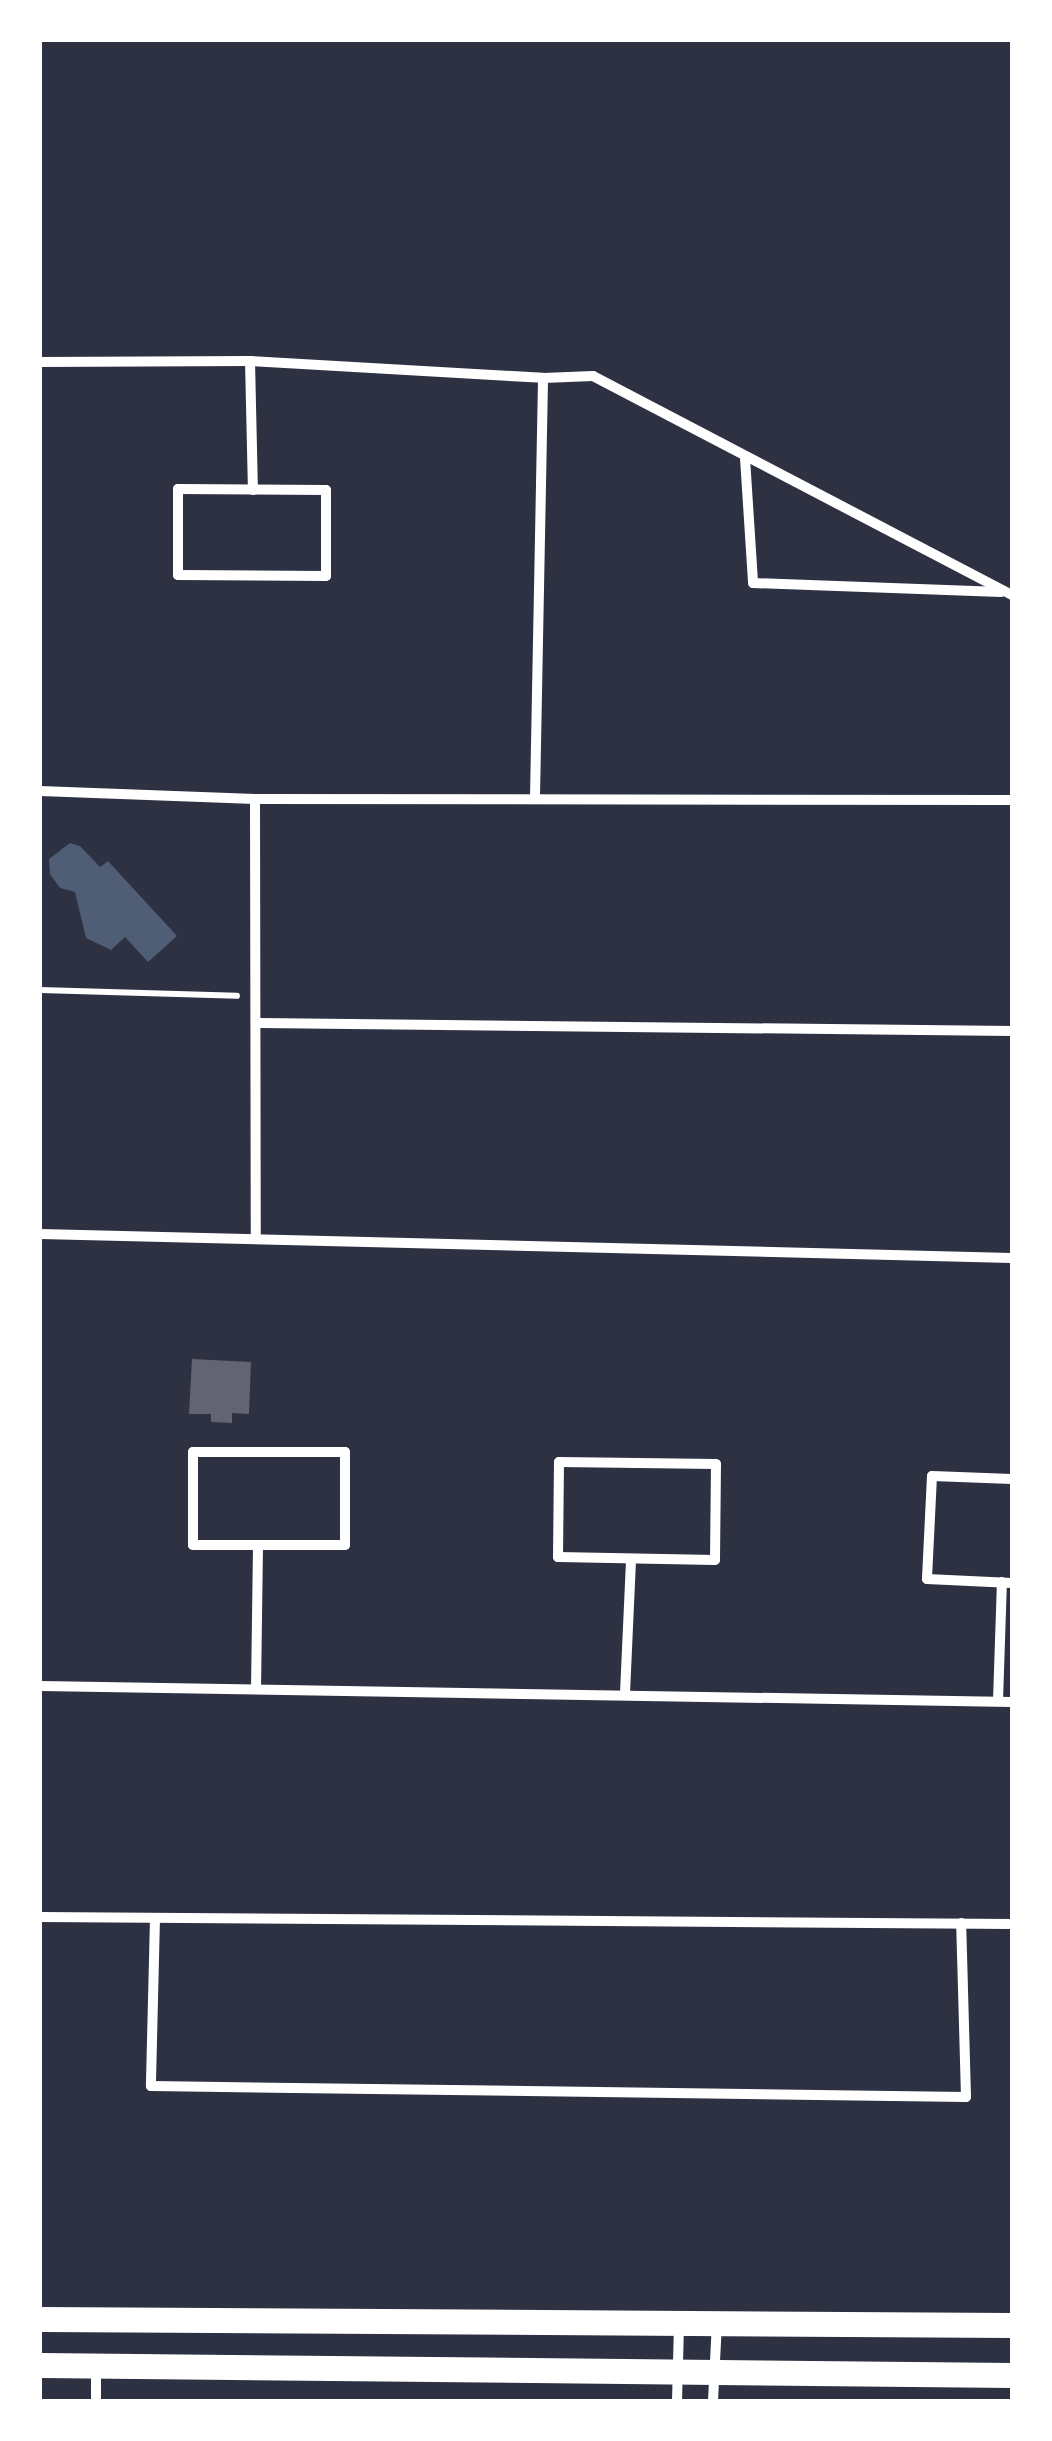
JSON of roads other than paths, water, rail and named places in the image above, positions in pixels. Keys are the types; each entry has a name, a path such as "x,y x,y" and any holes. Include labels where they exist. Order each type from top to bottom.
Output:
{"highway":[{"path":"40,2320 1012,2324"},
{"path":"40,2365 1012,2375"}],"street":[{"path":"40,362 250,361 543,378 593,376 1009,594"},
{"path":"250,361 253,490"},
{"path":"535,797 543,378"},
{"path":"745,458 753,583 1009,594"},
{"path":"178,489 253,490 326,490 326,576 178,575 178,489"},
{"path":"40,791 255,799 1012,800"},
{"path":"255,799 259,1023 256,1239"},
{"path":"259,1023 1012,1032"},
{"path":"40,1234 1012,1258"},
{"path":"193,1452 345,1452 345,1546 258,1546 193,1546 193,1452"},
{"path":"560,1462 716,1464 715,1560 631,1559 558,1557 560,1462"},
{"path":"998,1701 1007,1582 928,1579 932,1476 1012,1479"},
{"path":"256,1690 258,1546"},
{"path":"625,1693 631,1559"},
{"path":"40,1686 1012,1702"},
{"path":"40,1917 1012,1924"},
{"path":"156,1918 152,2086 966,2097 961,1923"},
{"path":"713,2401 718,2321"},
{"path":"678,2401 680,2324"},
{"path":"96,2365 96,2401"}],"water":[{"path":"70,843 80,846 100,867 108,861 177,936 148,962 125,937 111,950 86,938 75,892 60,888 50,874 49,859"}]}
